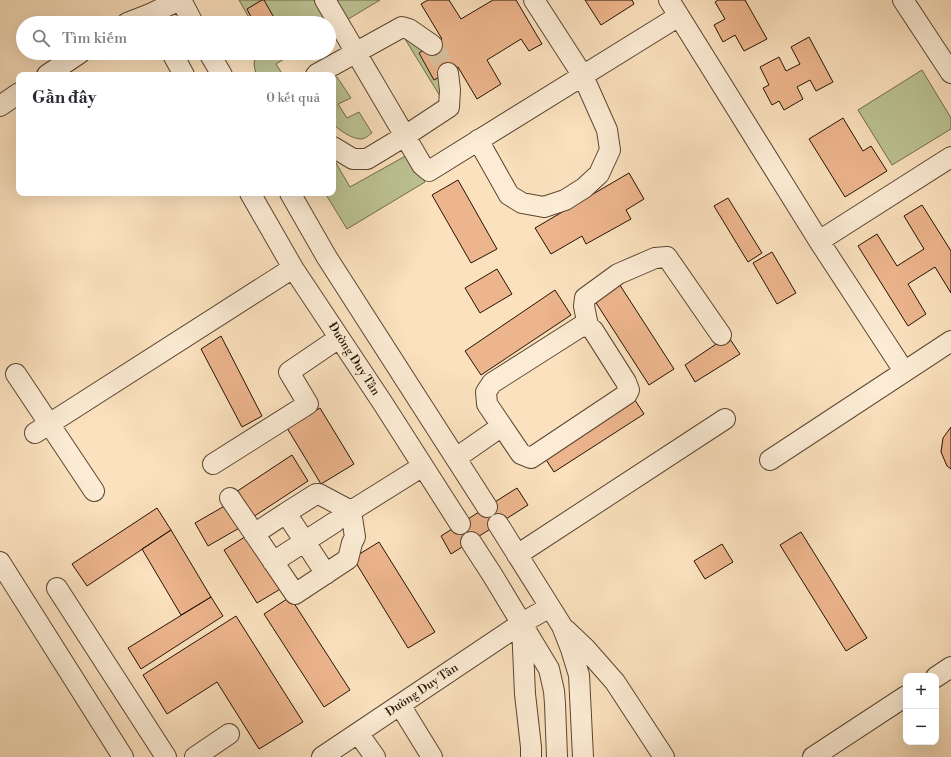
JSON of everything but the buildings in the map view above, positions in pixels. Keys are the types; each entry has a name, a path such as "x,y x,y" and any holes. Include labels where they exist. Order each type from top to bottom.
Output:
{"street":[{"path":"150,12 180,0 189,16"},
{"path":"324,0 334,16"},
{"path":"478,140 509,195 522,203 544,207 565,200 584,188 599,174 610,150 607,130 582,76 534,0"},
{"path":"904,0 951,73"},
{"path":"336,20 422,165 429,170 582,76 674,8 819,241 904,372"},
{"path":"321,72 402,27 409,29 432,45"},
{"path":"52,72 70,60"},
{"path":"176,60 182,72"},
{"path":"214,60 220,72"},
{"path":"336,149 353,159 367,159 449,107 450,90 448,73"},
{"path":"0,106 16,95"},
{"path":"819,241 951,157"},
{"name":"Đường Duy Tân","path":"252,196 293,268 384,405 460,524"},
{"path":"292,196 326,256 487,507"},
{"path":"588,326 580,327 492,383 486,392 487,404 521,454 531,458 627,394 629,390 626,382 593,330 588,326 584,306 585,298 618,274 655,258 667,257 721,335"},
{"path":"42,429 293,268"},
{"path":"213,464 308,404 289,372 340,338"},
{"path":"770,460 951,342"},
{"path":"16,374 42,429 94,491"},
{"path":"384,405 411,389"},
{"path":"517,555 725,418"},
{"path":"456,458 502,426"},
{"path":"351,510 423,466"},
{"path":"254,534 316,494 319,494 351,510"},
{"path":"319,494 335,522 352,543"},
{"path":"230,498 295,594 348,558 355,537 351,510"},
{"path":"286,513 326,574"},
{"path":"273,562 335,522"},
{"path":"498,524 562,626 572,649 579,675 583,757"},
{"path":"471,542 494,576 549,669 554,691 558,757"},
{"path":"0,562 123,757"},
{"path":"57,588 166,757"},
{"name":"Đường Duy Tân","path":"322,757 522,623 550,607"},
{"path":"522,623 525,694 531,757"},
{"path":"562,626 586,649 615,682 664,757"},
{"path":"939,675 951,668"},
{"path":"813,757 903,698"},
{"path":"400,705 432,757"},
{"path":"358,733 375,757"},
{"path":"195,757 229,734"}],"green space":[{"path":"239,0 314,0 324,16 248,16"},
{"path":"331,0 380,0 345,21"},
{"path":"405,39 420,44 442,84 440,96"},
{"path":"255,60 283,60 276,64 281,72 255,72"},
{"path":"922,70 951,118 951,129 892,165 858,110"},
{"path":"336,78 351,98 338,104 347,118 359,112 372,133 364,138 357,139 336,126"},
{"path":"409,154 425,182 347,229 327,196 336,196 336,163 350,187"}],"tunnel":[{"path":"432,45 448,73"}]}
